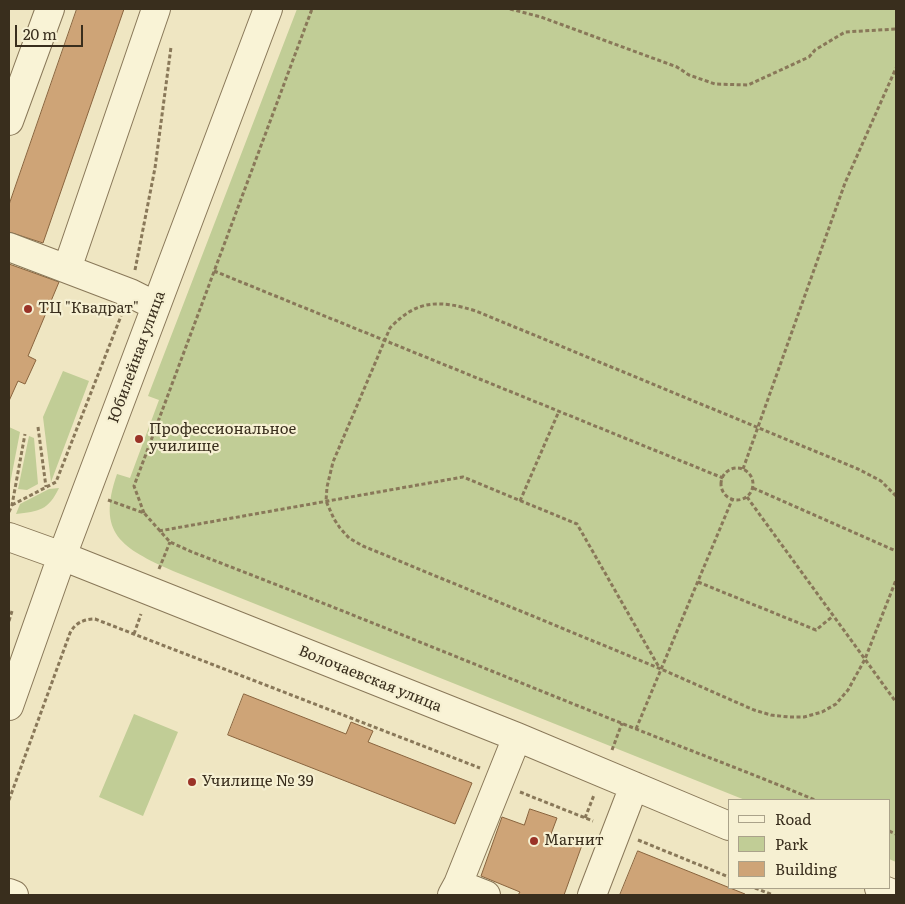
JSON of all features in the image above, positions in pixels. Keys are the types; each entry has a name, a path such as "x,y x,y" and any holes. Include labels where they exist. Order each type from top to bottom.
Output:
{"street":[{"path":"9,121 50,9"},
{"path":"67,269 156,9"},
{"name":"Юбилейная улица","path":"9,706 62,556 268,9"},
{"path":"9,247 130,293 156,306"},
{"name":"Волочаевская улица","path":"9,537 62,556 517,737 728,826"},
{"path":"486,895 455,890 517,737"},
{"path":"592,895 634,786"},
{"path":"881,889 896,895"},
{"path":"9,893 14,895"}],"path":[{"path":"312,9 134,486 144,513 170,542 192,552 813,799"},
{"path":"510,9 677,67 688,75 716,84 748,85 810,57 815,50 845,32 896,29"},
{"path":"12,505 56,482 130,293 155,168 172,39"},
{"path":"743,469 845,183 896,68"},
{"path":"214,271 723,478"},
{"path":"896,496 881,481 858,469 476,311 456,304 438,303 417,307 401,316 390,328 333,462 326,501 340,528 349,538 363,546 754,710 771,715 804,717 822,712 836,704 848,690 865,659 896,580"},
{"path":"520,501 558,411"},
{"path":"38,427 46,487"},
{"path":"9,512 12,505 25,434"},
{"path":"743,469 749,473 753,488 747,497 732,500 722,491 721,484 723,478 730,470 743,469"},
{"path":"159,531 463,477 577,524 660,669"},
{"path":"56,482 144,513"},
{"path":"753,488 896,551"},
{"path":"747,497 896,702"},
{"path":"636,729 732,500"},
{"path":"698,582 816,630 833,616"},
{"path":"9,610 12,611 9,620"},
{"path":"9,800 70,633 73,627 88,619 95,619 501,776"},
{"path":"758,889 773,895"}],"green space":[{"path":"297,9 896,9 896,862 890,859 890,799 743,799 173,571 140,555 127,546 118,536 112,525 110,511 111,494 117,474 130,478 159,400 148,396"},
{"path":"63,371 89,381 51,482 43,417"},
{"path":"9,427 20,432 9,489"},
{"path":"29,436 34,438 38,484 27,490 18,489"},
{"path":"59,488 47,506 37,511 16,514 20,504 49,489"},
{"path":"134,714 178,732 143,816 99,797"}],"building":[{"path":"77,9 124,9 43,243 9,232 9,205"},
{"name":"ТЦ \"Квадрат\"","path":"9,264 59,282 28,356 36,360 25,384 18,381 9,401"},
{"path":"244,694 346,734 351,722 373,731 368,742 472,783 455,824 228,735"},
{"path":"530,809 557,818 551,834 582,845 564,895 518,895 520,892 481,876 502,817 524,825"},
{"path":"638,851 728,887 728,889 745,894 745,895 620,895"}],"place":[{"name":"ТЦ \"Квадрат\"","path":"28,309"},
{"name":"Профессиональное училище","path":"139,439"},
{"name":"Училище № 39","path":"192,782"},
{"name":"Магнит","path":"534,841"}]}
